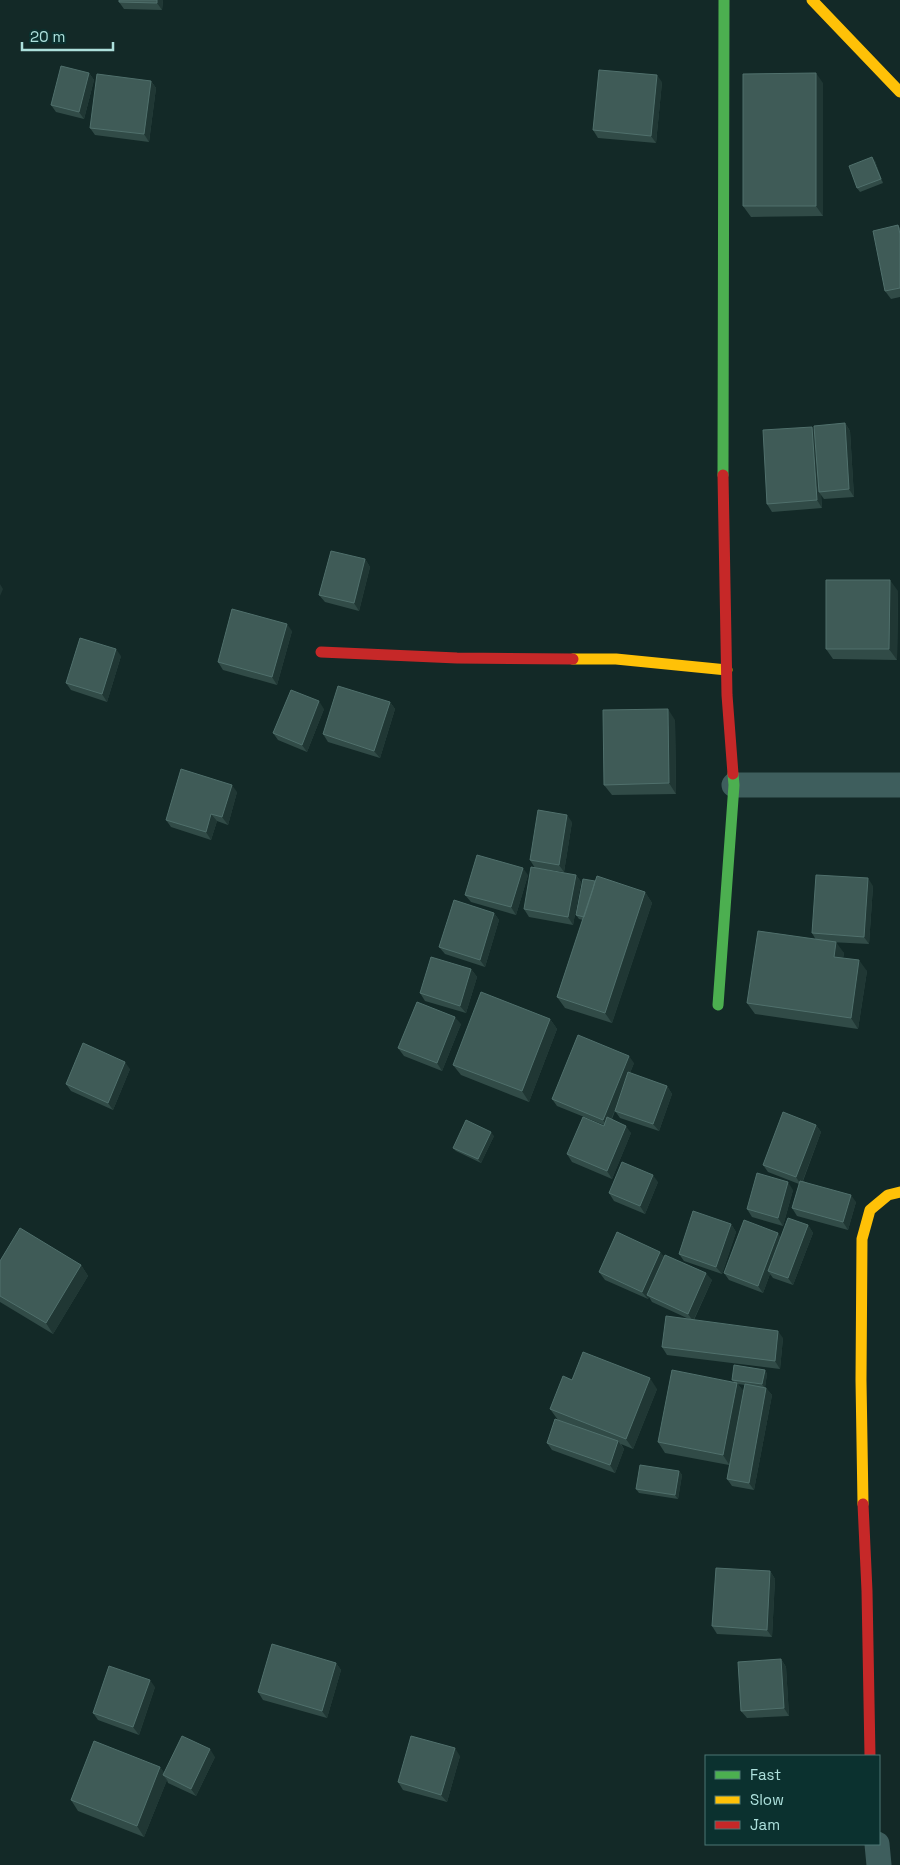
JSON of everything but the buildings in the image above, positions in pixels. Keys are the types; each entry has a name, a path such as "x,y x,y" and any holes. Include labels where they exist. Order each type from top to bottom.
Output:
{"street":[{"path":"718,1005 734,785 727,670 722,417 724,0"},
{"path":"812,0 900,92"},
{"path":"320,652 457,658 616,659 727,670"},
{"path":"734,785 900,785"},
{"path":"870,1755 861,1400 862,1239 870,1210 888,1195 900,1192"},
{"path":"876,1845 879,1865"}],"traffic: fast":[{"path":"723,475 724,0"},
{"path":"718,1005 734,785 733,774"}],"traffic: slow":[{"path":"812,0 900,92"},
{"path":"573,659 616,659 727,670"},
{"path":"863,1504 861,1380 862,1239 870,1210 888,1195 900,1192"}],"traffic: jam":[{"path":"723,475 727,695 733,774"},
{"path":"321,652 457,658 573,659"},
{"path":"863,1504 867,1591 870,1755"}]}
